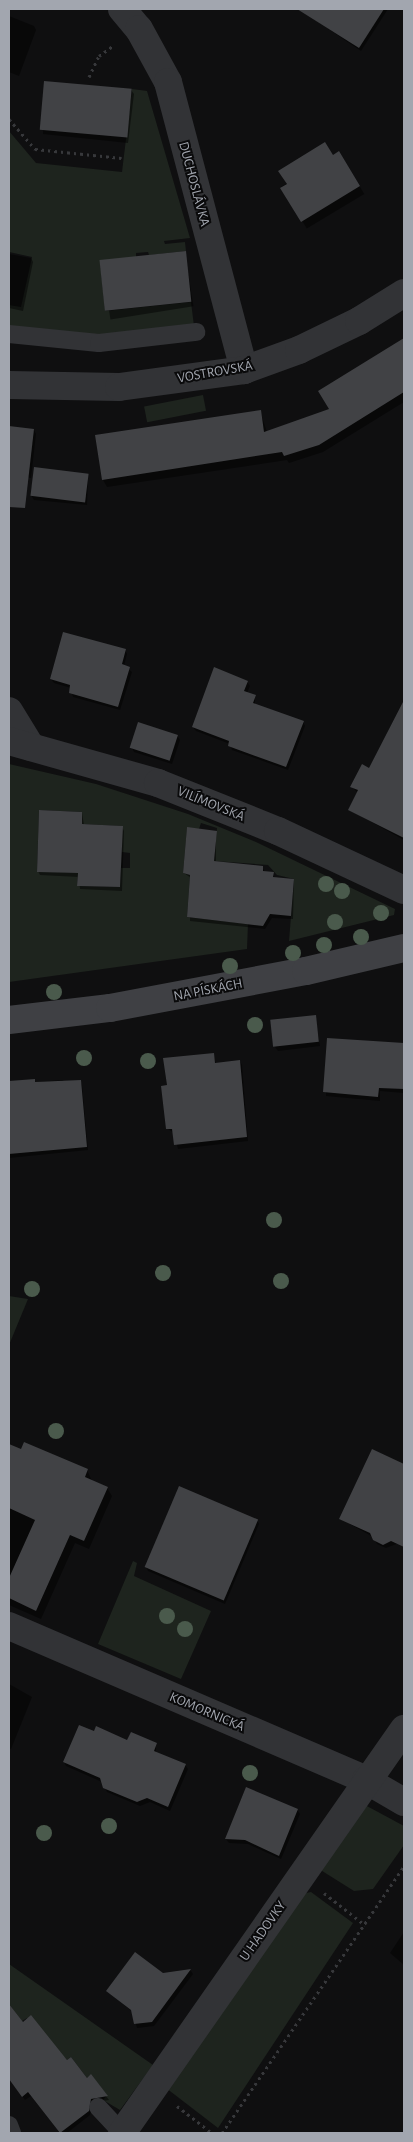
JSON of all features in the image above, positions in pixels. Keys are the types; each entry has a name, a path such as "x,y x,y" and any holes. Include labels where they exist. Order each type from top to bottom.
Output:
{"street":[{"name":"DUCHOSLÁVKA","path":"130,19 168,82 244,370"},
{"name":"VOSTROVSKÁ","path":"9,385 119,387 244,370 299,350 359,322 404,293"},
{"path":"9,711 20,744"},
{"name":"VILÍMOVSKÁ","path":"20,744 158,783 278,832 404,890"},
{"name":"NA PÍSKÁCH","path":"9,1020 110,1008 306,972 404,948"},
{"name":"KOMORNICKÁ","path":"9,1626 366,1780 404,1802"},
{"name":"U HADOVKY","path":"122,2133 302,1876 366,1780 404,1729"}],"lane":[{"path":"9,334 99,343 196,332"},
{"path":"98,2107 122,2133"},
{"path":"9,2125 12,2133"}],"path":[{"path":"89,77 99,56 130,19"},
{"path":"9,120 35,149 122,158"},
{"path":"222,2133 404,1866"},
{"path":"302,1876 365,1925"},
{"path":"155,2088 212,2133"}],"shaded area":[{"path":"132,89 147,91 190,238 164,241 165,244 185,242 186,251 149,255 148,252 136,253 136,257 100,261 105,311 191,302 195,334 9,337 9,305 21,307 32,257 9,252 9,131 36,163 122,172"},
{"path":"203,395 206,411 147,422 144,406"},
{"path":"9,764 96,784 188,814 256,842 395,909 394,915 289,941 294,879 277,875 268,865 214,861 217,828 201,823 199,829 187,828 183,873 190,875 187,917 248,924 247,949 9,982","holes":["39,810 82,812 82,824 122,826 122,852 130,853 130,868 121,868 120,887 77,886 78,873 37,871"]},
{"path":"9,1296 28,1299 9,1345"},
{"path":"133,1561 137,1563 134,1576 211,1611 181,1679 98,1644"},
{"path":"365,1805 404,1826 404,1845 373,1889 354,1891 319,1869"},
{"path":"311,1892 353,1923 218,2128 166,2088 301,1894"},
{"path":"9,1964 153,2065 120,2110 103,2100 107,2095 91,2075 87,2078 71,2057 67,2060 27,2018 22,2021 9,2004"}],"building":[{"path":"297,9 384,9 359,48"},
{"path":"44,81 132,89 127,137 40,130"},
{"path":"325,142 333,155 339,151 360,186 301,222 280,188 287,184 278,171"},
{"path":"186,251 191,302 105,311 99,260"},
{"path":"404,338 404,392 319,445 284,456 282,452 102,480 95,435 261,410 264,432 329,409 318,391"},
{"path":"9,426 34,429 25,508 9,507"},
{"path":"34,467 89,474 85,502 30,496"},
{"path":"63,632 126,649 122,664 130,667 118,707 69,693 70,685 50,679"},
{"path":"214,667 248,681 244,691 256,695 253,703 304,721 286,767 228,746 229,741 192,727"},
{"path":"404,700 404,838 348,810 358,790 350,787 362,764 369,768"},
{"path":"138,722 178,735 170,761 130,748"},
{"path":"39,810 82,812 82,824 123,826 120,887 77,886 78,873 37,872"},
{"path":"187,827 217,831 214,861 263,866 263,871 274,872 273,877 294,879 291,916 270,914 263,926 187,917 190,875 183,873"},
{"path":"316,1015 319,1042 273,1047 270,1020"},
{"path":"327,1038 404,1043 404,1089 379,1088 378,1097 323,1092"},
{"path":"214,1053 215,1063 240,1060 247,1137 174,1145 172,1129 166,1129 161,1086 167,1085 163,1058"},
{"path":"35,1079 35,1082 81,1080 87,1147 9,1154 9,1081"},
{"path":"24,1442 88,1469 85,1477 108,1487 84,1541 70,1535 36,1611 9,1598 9,1578 35,1520 9,1508 9,1444 21,1449"},
{"path":"372,1449 404,1464 404,1547 391,1541 383,1545 373,1540 370,1533 339,1519"},
{"path":"179,1486 258,1520 224,1601 145,1567"},
{"path":"79,1725 94,1731 96,1726 127,1740 131,1732 157,1743 154,1751 186,1764 168,1807 147,1798 137,1802 103,1788 100,1778 63,1762"},
{"path":"246,1787 298,1809 279,1856 245,1840 225,1839"},
{"path":"135,1952 163,1973 191,1969 152,2022 134,2024 131,2010 106,1991"},
{"path":"9,2004 23,2022 31,2015 67,2060 71,2057 87,2078 91,2074 108,2096 91,2099 89,2111 60,2133 28,2092 22,2097 9,2079"}]}
